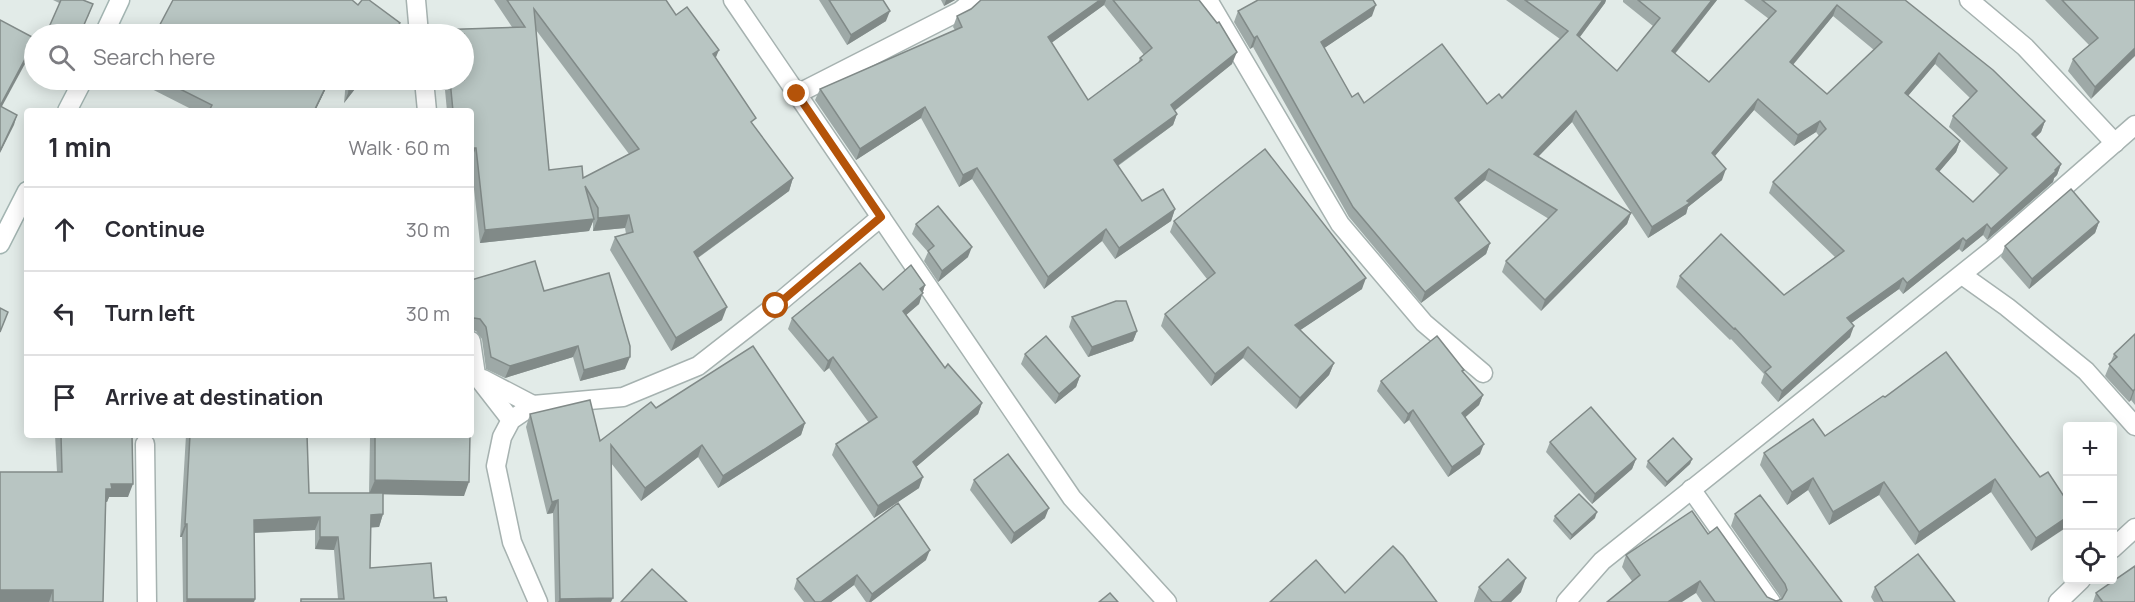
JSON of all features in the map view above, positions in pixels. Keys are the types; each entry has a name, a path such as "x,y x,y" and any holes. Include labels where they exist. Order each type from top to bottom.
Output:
{"street":[{"path":"109,24 120,0"},
{"path":"416,0 418,24"},
{"path":"733,0 1072,498 1167,602"},
{"path":"797,94 960,11 974,0"},
{"path":"1208,0 1340,224 1424,323 1483,373"},
{"path":"1969,0 2025,47 2115,143"},
{"path":"69,108 78,90"},
{"path":"425,90 427,108"},
{"path":"1566,602 1602,561 1962,275 2135,125"},
{"path":"0,244 24,196"},
{"path":"538,602 512,542 496,466 502,437 511,420 533,405 623,397 698,366 776,306 881,217"},
{"path":"1962,275 2007,307 2086,371 2135,426"},
{"path":"474,361 476,375 511,420"},
{"path":"476,375 533,405"},
{"path":"145,444 147,602"},
{"path":"1691,489 1771,602"},
{"path":"2117,544 2135,528"},
{"path":"2058,602 2076,584"}],"building":[{"path":"61,0 83,0 93,4 84,24 50,24"},
{"path":"173,0 352,0 358,5 362,0 369,0 400,23 399,24 160,24"},
{"path":"507,0 666,0 676,15 687,7 719,50 713,54 756,118 751,122 793,178 694,252 727,307 676,338 615,237 633,232 629,215 598,218 598,208 585,186 594,219 485,230 476,148 474,148 474,108 453,108 451,90 474,90 474,29 525,27","holes":["534,9 639,149 583,178 582,166 549,170"]},
{"path":"829,0 883,0 890,11 851,35"},
{"path":"981,0 1100,0 1048,37 1088,100 1142,60 1140,58 1152,48 1113,0 1199,0 1217,23 1219,22 1237,52 1171,105 1177,114 1114,160 1142,201 1163,189 1175,209 1119,248 1106,229 1048,277 977,168 963,175 925,107 860,149 820,89 962,27 957,16 971,9"},
{"path":"1258,0 1373,0 1376,5 1321,42 1352,97 1358,93 1364,103 1442,44 1487,104 1499,94 1502,98 1568,31 1525,0 1603,0 1577,35 1617,71 1660,18 1638,0 1712,0 1672,51 1709,82 1776,11 1762,0 1905,0 1993,70 2045,121 2032,134 2061,164 1991,229 1987,224 1966,241 1963,238 1907,283 1903,278 1847,318 1854,326 1782,391 1765,372 1771,367 1735,328 1680,276 1721,234 1784,295 1844,251 1773,182 1826,129 1820,121 1798,135 1758,99 1712,153 1726,169 1687,201 1690,203 1652,227 1576,111 1534,154 1631,213 1545,300 1506,261 1557,210 1489,169 1455,198 1490,243 1425,292 1353,207 1257,36 1254,38 1238,11","holes":["1837,5 1882,42 1827,94 1790,62","1939,53 1977,91 1953,116 2007,168 1973,202 1936,169 1960,141 1905,93"]},
{"path":"2062,0 2135,0 2135,48 2095,87 2073,59 2098,38"},
{"path":"0,20 24,33 24,61 0,106"},
{"path":"182,90 324,90 315,108 210,108 212,105"},
{"path":"0,106 17,115 0,151"},
{"path":"1265,149 1366,278 1295,325 1334,363 1300,398 1248,347 1215,374 1165,314 1215,273 1174,221"},
{"path":"2071,189 2099,222 2032,279 2005,246"},
{"path":"938,206 972,247 942,271 928,251 934,246 916,224"},
{"path":"535,261 544,291 609,273 630,346 630,357 584,370 578,346 510,366 491,357 486,327 480,319 474,318 474,279"},
{"path":"860,263 883,290 911,265 925,285 920,289 923,293 903,311 945,368 948,364 982,403 913,462 923,477 878,506 836,444 877,417 833,357 828,361 792,318"},
{"path":"1116,301 1126,301 1137,331 1092,347 1072,317"},
{"path":"0,308 8,312 0,332"},
{"path":"2135,334 2135,389 2133,391 2109,364 2117,357 2114,354"},
{"path":"1046,336 1080,376 1059,394 1025,354"},
{"path":"1437,336 1464,370 1462,371 1483,395 1462,413 1484,444 1452,467 1413,410 1408,414 1381,381"},
{"path":"753,346 805,423 723,476 702,445 645,488 611,445 613,598 560,599 558,500 552,502 530,414 590,400 600,441 651,402 656,408"},
{"path":"1946,352 2040,477 2048,472 2063,495 2063,520 2036,538 1995,479 1919,532 1884,482 1833,512 1813,478 1792,492 1764,453 1813,419 1825,436 1883,396 1885,397"},
{"path":"1591,407 1636,459 1595,494 1550,442"},
{"path":"61,438 132,438 133,484 111,484 112,489 106,489 103,602 53,602 53,590 0,590 0,472 62,472"},
{"path":"190,438 307,438 309,493 383,493 383,514 371,515 370,568 431,563 434,598 446,597 447,602 301,602 301,599 344,599 338,537 320,537 320,517 254,520 255,599 187,599 187,524 185,524"},
{"path":"375,438 470,438 469,482 375,480"},
{"path":"1673,438 1692,459 1667,482 1648,461"},
{"path":"1008,454 1049,508 1014,533 974,480"},
{"path":"1579,494 1597,512 1572,535 1555,516"},
{"path":"1760,495 1842,602 1715,602 1700,581 1668,602 1607,602 1640,575 1626,555 1692,511 1708,534 1717,527 1767,597 1776,601 1782,599 1787,590 1785,584 1735,514"},
{"path":"898,503 930,550 872,594 857,575 821,602 815,602 797,579"},
{"path":"1393,546 1437,602 1270,602 1316,560 1345,593"},
{"path":"1918,554 1955,602 1883,602 1875,587"},
{"path":"1508,559 1526,578 1501,602 1492,602 1479,587"},
{"path":"2135,566 2135,602 2101,602 2096,593 2109,584 2117,584 2117,578"},
{"path":"652,569 687,602 621,602"},
{"path":"1110,593 1118,602 1099,602"}],"route":[{"path":"776,306 881,217 797,94"}]}
